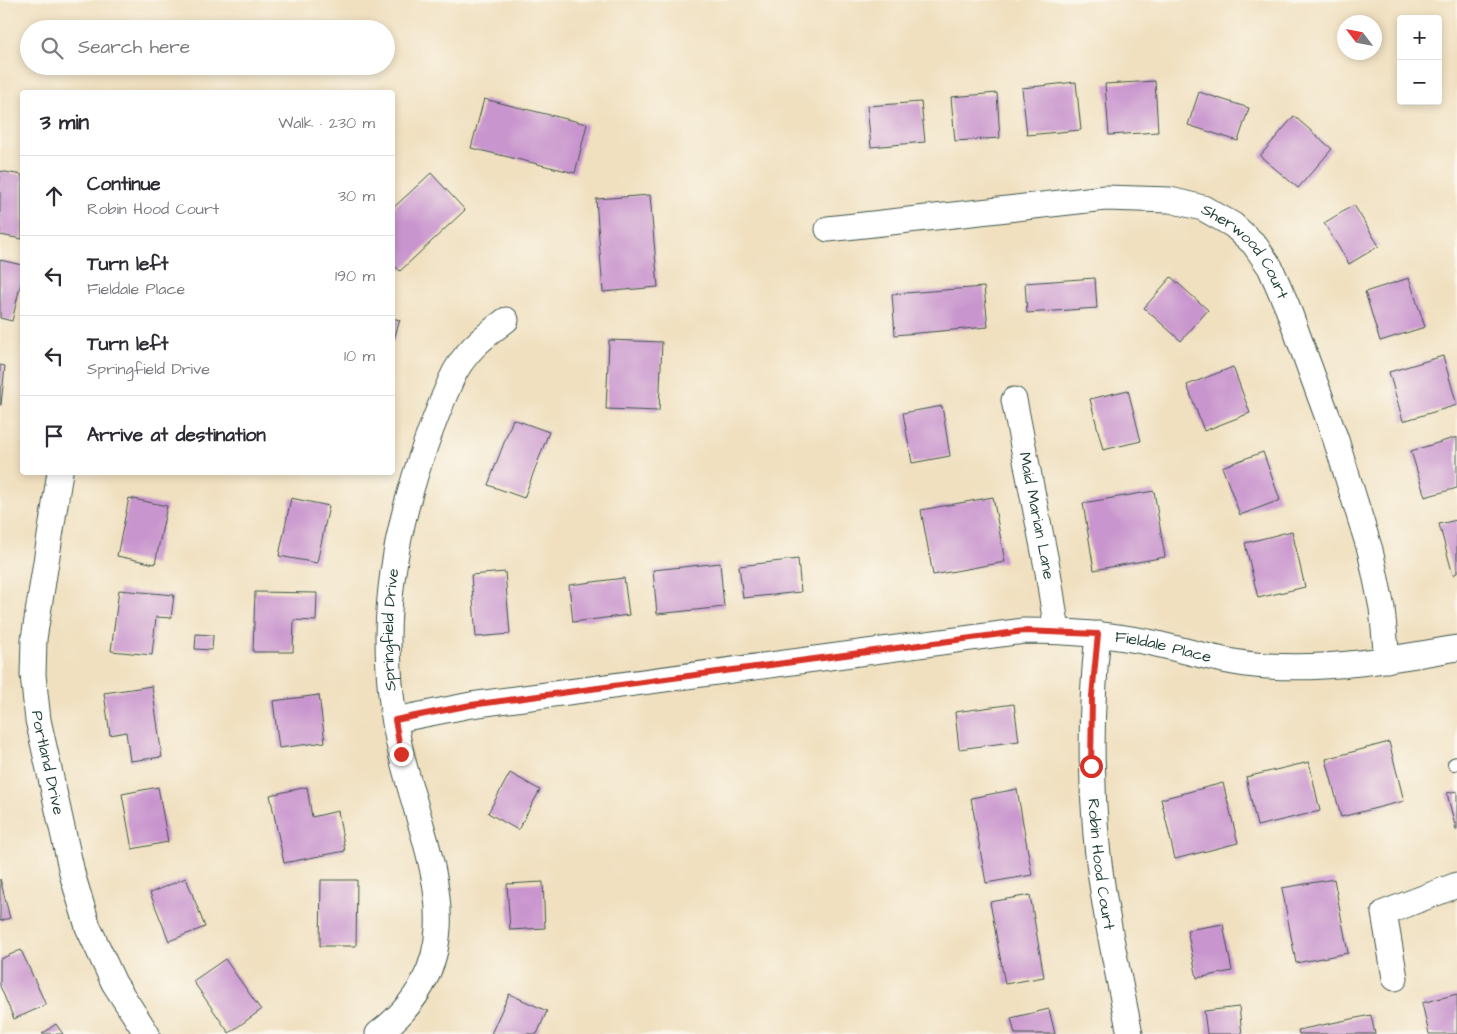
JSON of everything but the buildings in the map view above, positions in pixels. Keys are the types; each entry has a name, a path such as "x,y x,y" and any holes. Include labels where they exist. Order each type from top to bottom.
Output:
{"street":[{"name":"Sherwood Court","path":"828,229 1105,198 1170,200 1203,208 1233,225 1254,244 1270,267 1287,306 1336,440 1370,550 1382,608 1387,660"},
{"name":"Springfield Drive","path":"378,1034 404,1011 422,987 432,964 439,923 435,881 401,754 389,672 389,602 396,554 409,496 430,431 457,368 473,346 506,320"},
{"name":"Maid Marian Lane","path":"1014,400 1048,572 1057,631"},
{"name":"Portland Drive","path":"60,475 34,639 33,675 38,720 73,877 88,926 114,983 147,1034"},
{"name":"Fieldale Place","path":"395,720 471,705 1024,631 1098,634 1152,643 1214,659 1267,666 1321,668 1387,660 1457,648"},
{"name":"Robin Hood Court","path":"1098,634 1092,696 1091,766 1096,837 1106,907 1130,1034"},
{"path":"1395,978 1384,913 1457,885"}],"route":[{"path":"401,754 395,720 471,705 1024,631 1057,631 1098,634 1092,696 1091,766"}]}
